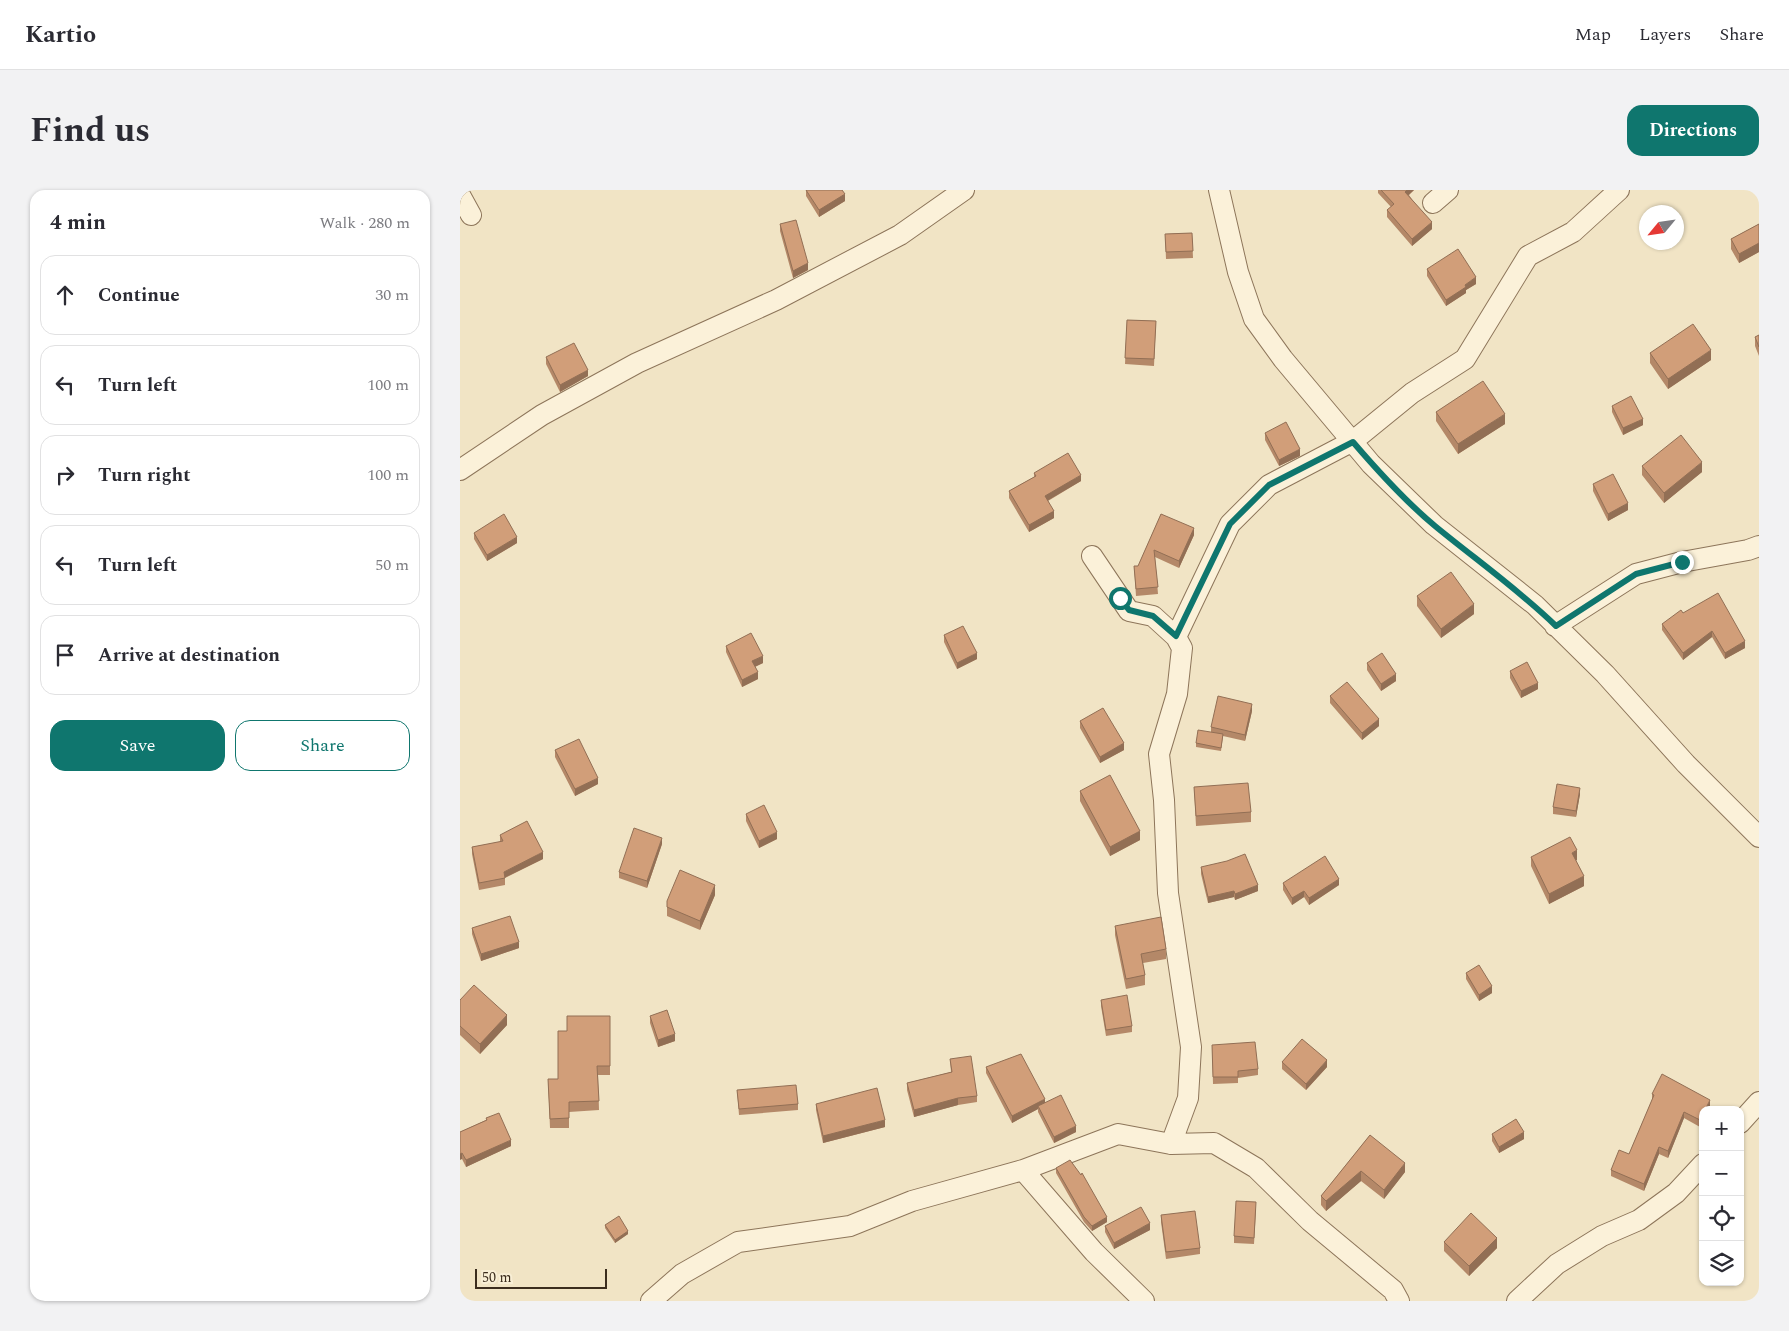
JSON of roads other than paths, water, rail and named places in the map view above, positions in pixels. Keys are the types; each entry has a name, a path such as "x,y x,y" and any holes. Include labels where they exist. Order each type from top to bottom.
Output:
{"street":[{"path":"460,470 542,415 638,363 776,300 900,235 964,190"},
{"path":"1219,190 1238,272 1254,319 1283,358 1371,464 1434,525 1535,605 1605,674 1686,764 1759,837"},
{"path":"1433,203 1448,190"},
{"path":"1176,636 1230,524 1269,485 1353,442 1412,393 1465,359 1528,256 1573,232 1619,190"},
{"path":"460,195 471,215"},
{"path":"1556,626 1636,574 1759,546"},
{"path":"1092,556 1129,610 1153,616 1176,636 1182,648 1177,694 1158,754 1164,800 1168,893 1191,1047 1188,1098 1171,1144"},
{"path":"1744,1119 1759,1102"},
{"path":"651,1301 682,1274 738,1242 850,1226 912,1201 1023,1170 1118,1134 1171,1144 1214,1143 1256,1168 1310,1221 1393,1290 1399,1301"},
{"path":"1517,1301 1557,1264 1602,1236 1639,1220 1676,1193 1699,1168"},
{"path":"1023,1170 1094,1252 1144,1301"}]}
